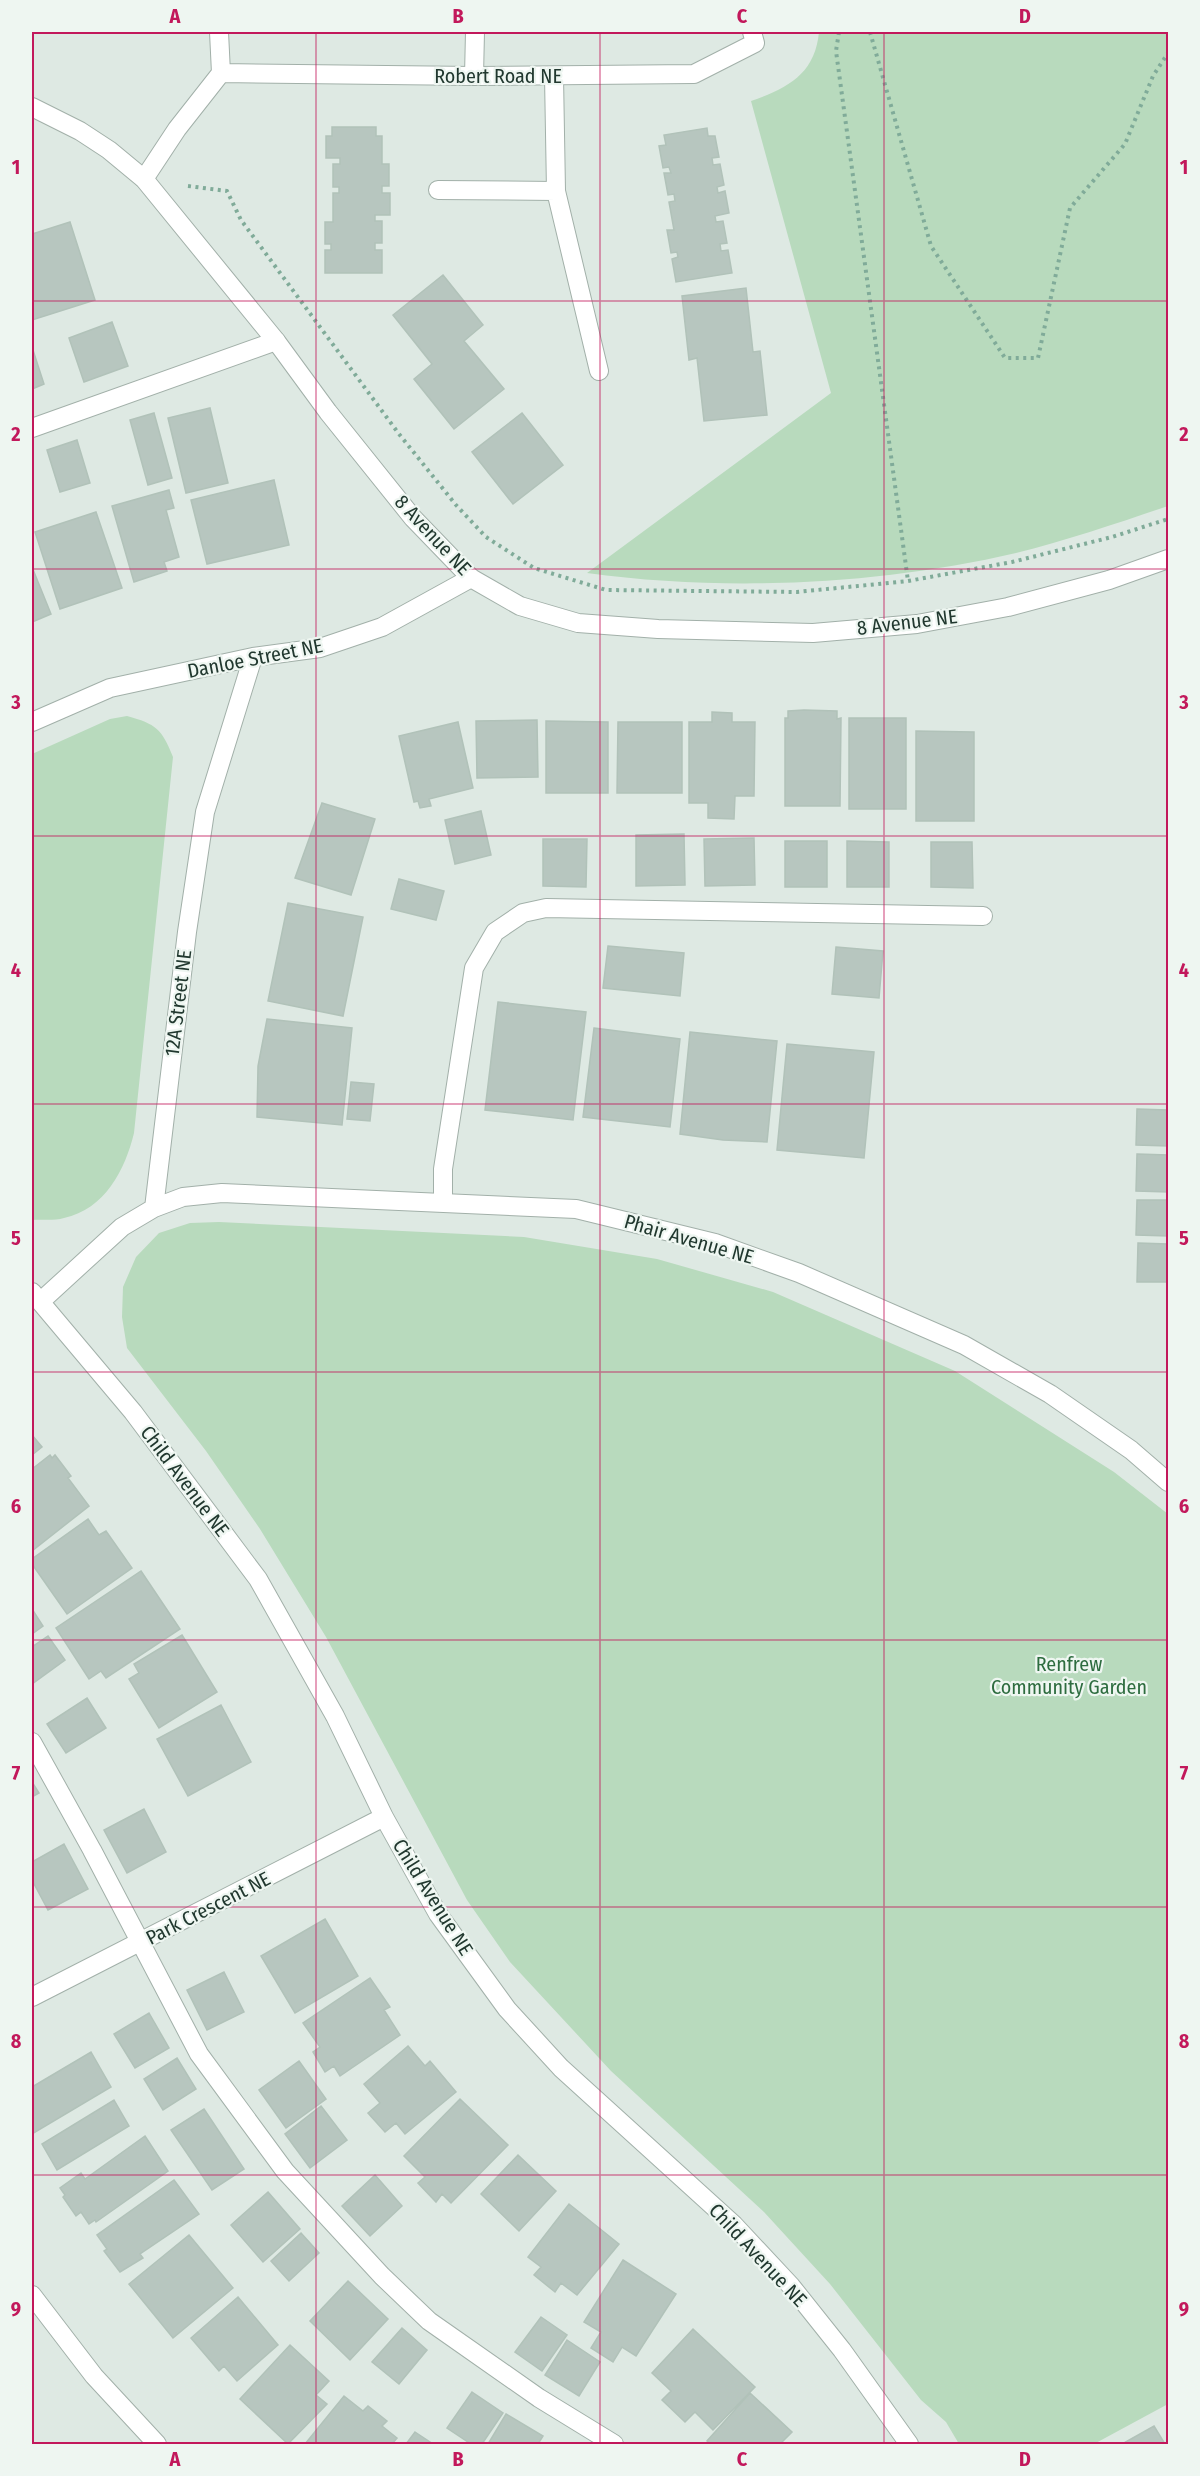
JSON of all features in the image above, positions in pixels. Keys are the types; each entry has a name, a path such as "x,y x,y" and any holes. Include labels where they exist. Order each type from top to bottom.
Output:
{"street":[{"path":"144,179 177,129 221,73 219,32"},
{"path":"474,76 475,32"},
{"name":"Robert Road NE","path":"221,73 474,76 694,74 755,43 752,32"},
{"path":"554,76 556,191 598,371"},
{"name":"8 Avenue NE","path":"32,107 80,130 110,150 144,179 276,340 328,412 413,518 471,578 520,606 578,623 658,629 813,633 917,624 1008,607 1109,580 1168,559"},
{"path":"438,190 556,191"},
{"path":"32,428 276,340"},
{"name":"Danloe Street NE","path":"32,722 110,688 253,657 320,648 382,627 471,578"},
{"name":"12A Street NE","path":"154,1208 185,944 205,812 253,657"},
{"path":"443,1202 443,1169 474,968 495,932 523,912 546,908 983,916"},
{"name":"Phair Avenue NE","path":"154,1208 183,1197 222,1192 576,1209 716,1243 799,1273 964,1345 1050,1394 1131,1450 1168,1482"},
{"path":"36,1297 122,1227 154,1208"},
{"name":"Child Avenue NE","path":"36,1297 133,1412 258,1579 335,1716 384,1817 438,1914 507,2009 561,2068 734,2226 791,2286 842,2350 909,2445"},
{"path":"32,1742 198,2054 285,2171 382,2276 438,2328 538,2398 614,2445"},
{"name":"Park Crescent NE","path":"32,1997 384,1817"},
{"path":"32,2295 94,2376 157,2445"}],"path":[{"path":"839,32 836,51 908,581"},
{"path":"870,32 931,246 1005,358 1038,358 1070,208 1125,144 1153,76 1168,53"},
{"path":"227,191 241,220 392,424 456,505 486,537 534,568 606,590 797,592 908,581 1012,562 1112,537 1168,519"}],"green space":[{"path":"819,32 1168,32 1168,506 1074,537 1016,553 911,572 803,582 748,583 640,579 587,573 831,393 751,101 788,85 805,69 812,59"},
{"path":"127,716 157,729 173,757 134,1133 119,1174 102,1197 78,1213 60,1219 32,1220 32,754 110,719"},
{"name":"Renfrew Community Garden","path":"219,1222 524,1237 657,1259 773,1292 955,1371 1114,1472 1168,1514 1168,2404 1094,2444 959,2444 946,2422 921,2400 830,2284 764,2212 611,2071 510,1962 467,1900 326,1637 260,1529 206,1451 127,1348 122,1317 123,1287 136,1257 159,1233 190,1223"}],"building":[{"path":"332,127 376,127 376,136 382,136 382,164 389,164 389,186 382,186 382,193 390,193 390,215 375,215 375,221 382,221 382,243 375,243 375,250 382,250 382,273 325,273 325,250 331,250 331,244 325,244 325,222 333,222 333,193 339,193 339,187 333,187 333,164 340,164 340,158 326,158 326,136 332,136"},
{"path":"707,128 708,136 715,136 719,157 712,158 713,165 720,164 724,185 717,187 718,193 725,191 729,213 715,216 716,222 723,221 727,243 720,244 721,251 728,250 732,273 676,282 672,259 678,257 677,252 671,253 667,230 674,230 669,202 675,201 674,194 668,195 664,173 671,173 669,167 663,168 659,146 666,145 664,135"},
{"path":"70,222 95,300 32,320 32,234"},
{"path":"443,275 483,325 464,341 504,389 454,429 414,379 432,364 393,315"},
{"path":"746,288 753,352 760,351 767,415 704,421 697,358 689,360 682,296"},
{"path":"112,322 128,366 84,382 69,338"},
{"path":"32,347 44,384 32,389"},
{"path":"210,408 228,483 186,493 168,418"},
{"path":"154,413 172,478 148,485 130,420"},
{"path":"522,413 563,465 513,504 472,452"},
{"path":"77,440 90,483 60,492 47,450"},
{"path":"274,480 289,545 207,564 191,500"},
{"path":"169,490 174,508 166,510 179,557 164,562 167,571 134,582 112,506"},
{"path":"96,512 122,588 60,609 35,532"},
{"path":"32,567 51,614 32,622"},
{"path":"788,711 837,711 837,719 841,718 840,806 785,806 785,718 788,718"},
{"path":"712,712 732,713 732,722 755,722 754,796 735,796 734,819 708,818 708,803 689,803 689,722 712,722"},
{"path":"849,718 906,718 906,809 849,809"},
{"path":"537,720 538,777 477,778 476,721"},
{"path":"546,721 608,722 608,793 546,793"},
{"path":"458,722 473,788 429,799 431,806 420,808 418,801 414,802 399,736"},
{"path":"618,722 682,722 682,793 617,793"},
{"path":"916,731 974,732 974,821 916,821"},
{"path":"322,803 375,819 351,895 295,878"},
{"path":"481,811 491,855 455,864 445,820"},
{"path":"684,834 685,885 636,886 636,835"},
{"path":"754,838 755,885 705,886 704,839"},
{"path":"543,839 587,839 586,887 543,886"},
{"path":"785,841 827,841 827,887 785,887"},
{"path":"847,841 889,842 889,887 847,887"},
{"path":"931,842 972,842 973,888 931,887"},
{"path":"399,879 444,891 436,920 391,909"},
{"path":"288,903 363,917 343,1016 268,1001"},
{"path":"608,946 684,953 680,996 603,988"},
{"path":"836,947 883,951 879,998 832,994"},
{"path":"498,1002 586,1012 573,1120 485,1110"},
{"path":"267,1019 352,1028 342,1125 257,1117 258,1066"},
{"path":"594,1028 680,1039 670,1127 583,1117"},
{"path":"690,1032 777,1041 767,1142 723,1140 680,1134"},
{"path":"787,1044 874,1052 864,1158 777,1150"},
{"path":"351,1082 374,1084 370,1121 347,1119"},
{"path":"1137,1109 1168,1110 1168,1146 1136,1145"},
{"path":"1137,1154 1168,1155 1168,1192 1136,1191"},
{"path":"1137,1200 1168,1200 1168,1236 1136,1235"},
{"path":"1138,1243 1168,1244 1168,1282 1137,1282"},
{"path":"32,1435 42,1447 32,1455"},
{"path":"50,1455 52,1458 55,1455 71,1476 68,1478 89,1506 32,1551 32,1469"},
{"path":"88,1519 99,1535 106,1531 132,1568 67,1614 32,1564 32,1559"},
{"path":"141,1571 180,1629 106,1678 101,1671 89,1679 56,1628"},
{"path":"32,1609 43,1626 32,1634"},
{"path":"182,1635 217,1692 159,1728 129,1679 139,1673 134,1664"},
{"path":"48,1636 65,1660 32,1684 32,1647"},
{"path":"87,1698 106,1728 66,1753 47,1724"},
{"path":"221,1705 251,1762 188,1796 157,1739"},
{"path":"32,1782 39,1793 32,1797"},
{"path":"144,1809 166,1852 127,1873 104,1830"},
{"path":"64,1844 88,1889 48,1910 32,1880 32,1862"},
{"path":"325,1919 358,1976 295,2013 261,1956"},
{"path":"224,1972 244,2012 207,2030 187,1990"},
{"path":"370,1978 390,2007 384,2010 400,2035 340,2076 334,2066 325,2072 313,2052 320,2047 303,2023"},
{"path":"149,2013 169,2048 135,2068 114,2034"},
{"path":"408,2046 425,2066 430,2061 456,2092 405,2134 396,2123 385,2132 368,2113 380,2103 364,2084"},
{"path":"91,2052 111,2087 32,2134 32,2087"},
{"path":"177,2058 196,2089 163,2110 144,2079"},
{"path":"299,2061 326,2099 286,2128 259,2090"},
{"path":"460,2099 508,2145 451,2203 442,2194 436,2202 418,2183 425,2177 404,2156"},
{"path":"114,2100 129,2126 57,2170 42,2144"},
{"path":"321,2106 347,2140 310,2168 285,2134"},
{"path":"204,2109 244,2169 212,2190 171,2130"},
{"path":"145,2136 168,2171 96,2222 95,2220 89,2224 81,2212 76,2216 63,2197 65,2195 60,2188 81,2173 85,2179"},
{"path":"518,2155 556,2191 519,2231 481,2194"},
{"path":"375,2175 402,2206 370,2236 342,2206"},
{"path":"174,2180 199,2214 140,2254 143,2258 120,2272 104,2251 107,2249 97,2235"},
{"path":"268,2192 300,2229 263,2262 231,2225"},
{"path":"569,2204 619,2244 577,2295 561,2283 555,2292 534,2275 541,2267 528,2257"},
{"path":"301,2233 319,2253 289,2281 271,2261"},
{"path":"189,2235 233,2288 173,2338 129,2284"},
{"path":"623,2260 676,2294 636,2356 622,2347 613,2362 591,2348 601,2332 584,2322"},
{"path":"348,2281 388,2319 350,2360 310,2321"},
{"path":"238,2297 278,2345 237,2381 224,2366 219,2371 191,2338"},
{"path":"541,2317 567,2335 542,2371 515,2352"},
{"path":"402,2328 427,2350 399,2384 372,2362"},
{"path":"693,2329 755,2387 713,2430 695,2412 685,2422 662,2400 671,2391 652,2373"},
{"path":"567,2340 600,2362 579,2396 545,2375"},
{"path":"290,2345 329,2381 316,2395 327,2404 288,2444 240,2399"},
{"path":"472,2392 503,2413 482,2444 471,2444 447,2428"},
{"path":"750,2393 792,2432 780,2444 711,2444 707,2441"},
{"path":"344,2396 363,2411 368,2406 387,2421 382,2426 397,2438 392,2444 305,2444"},
{"path":"506,2414 543,2436 538,2444 488,2444"},
{"path":"1154,2426 1165,2444 1122,2444"},
{"path":"415,2432 433,2444 406,2444"}]}
